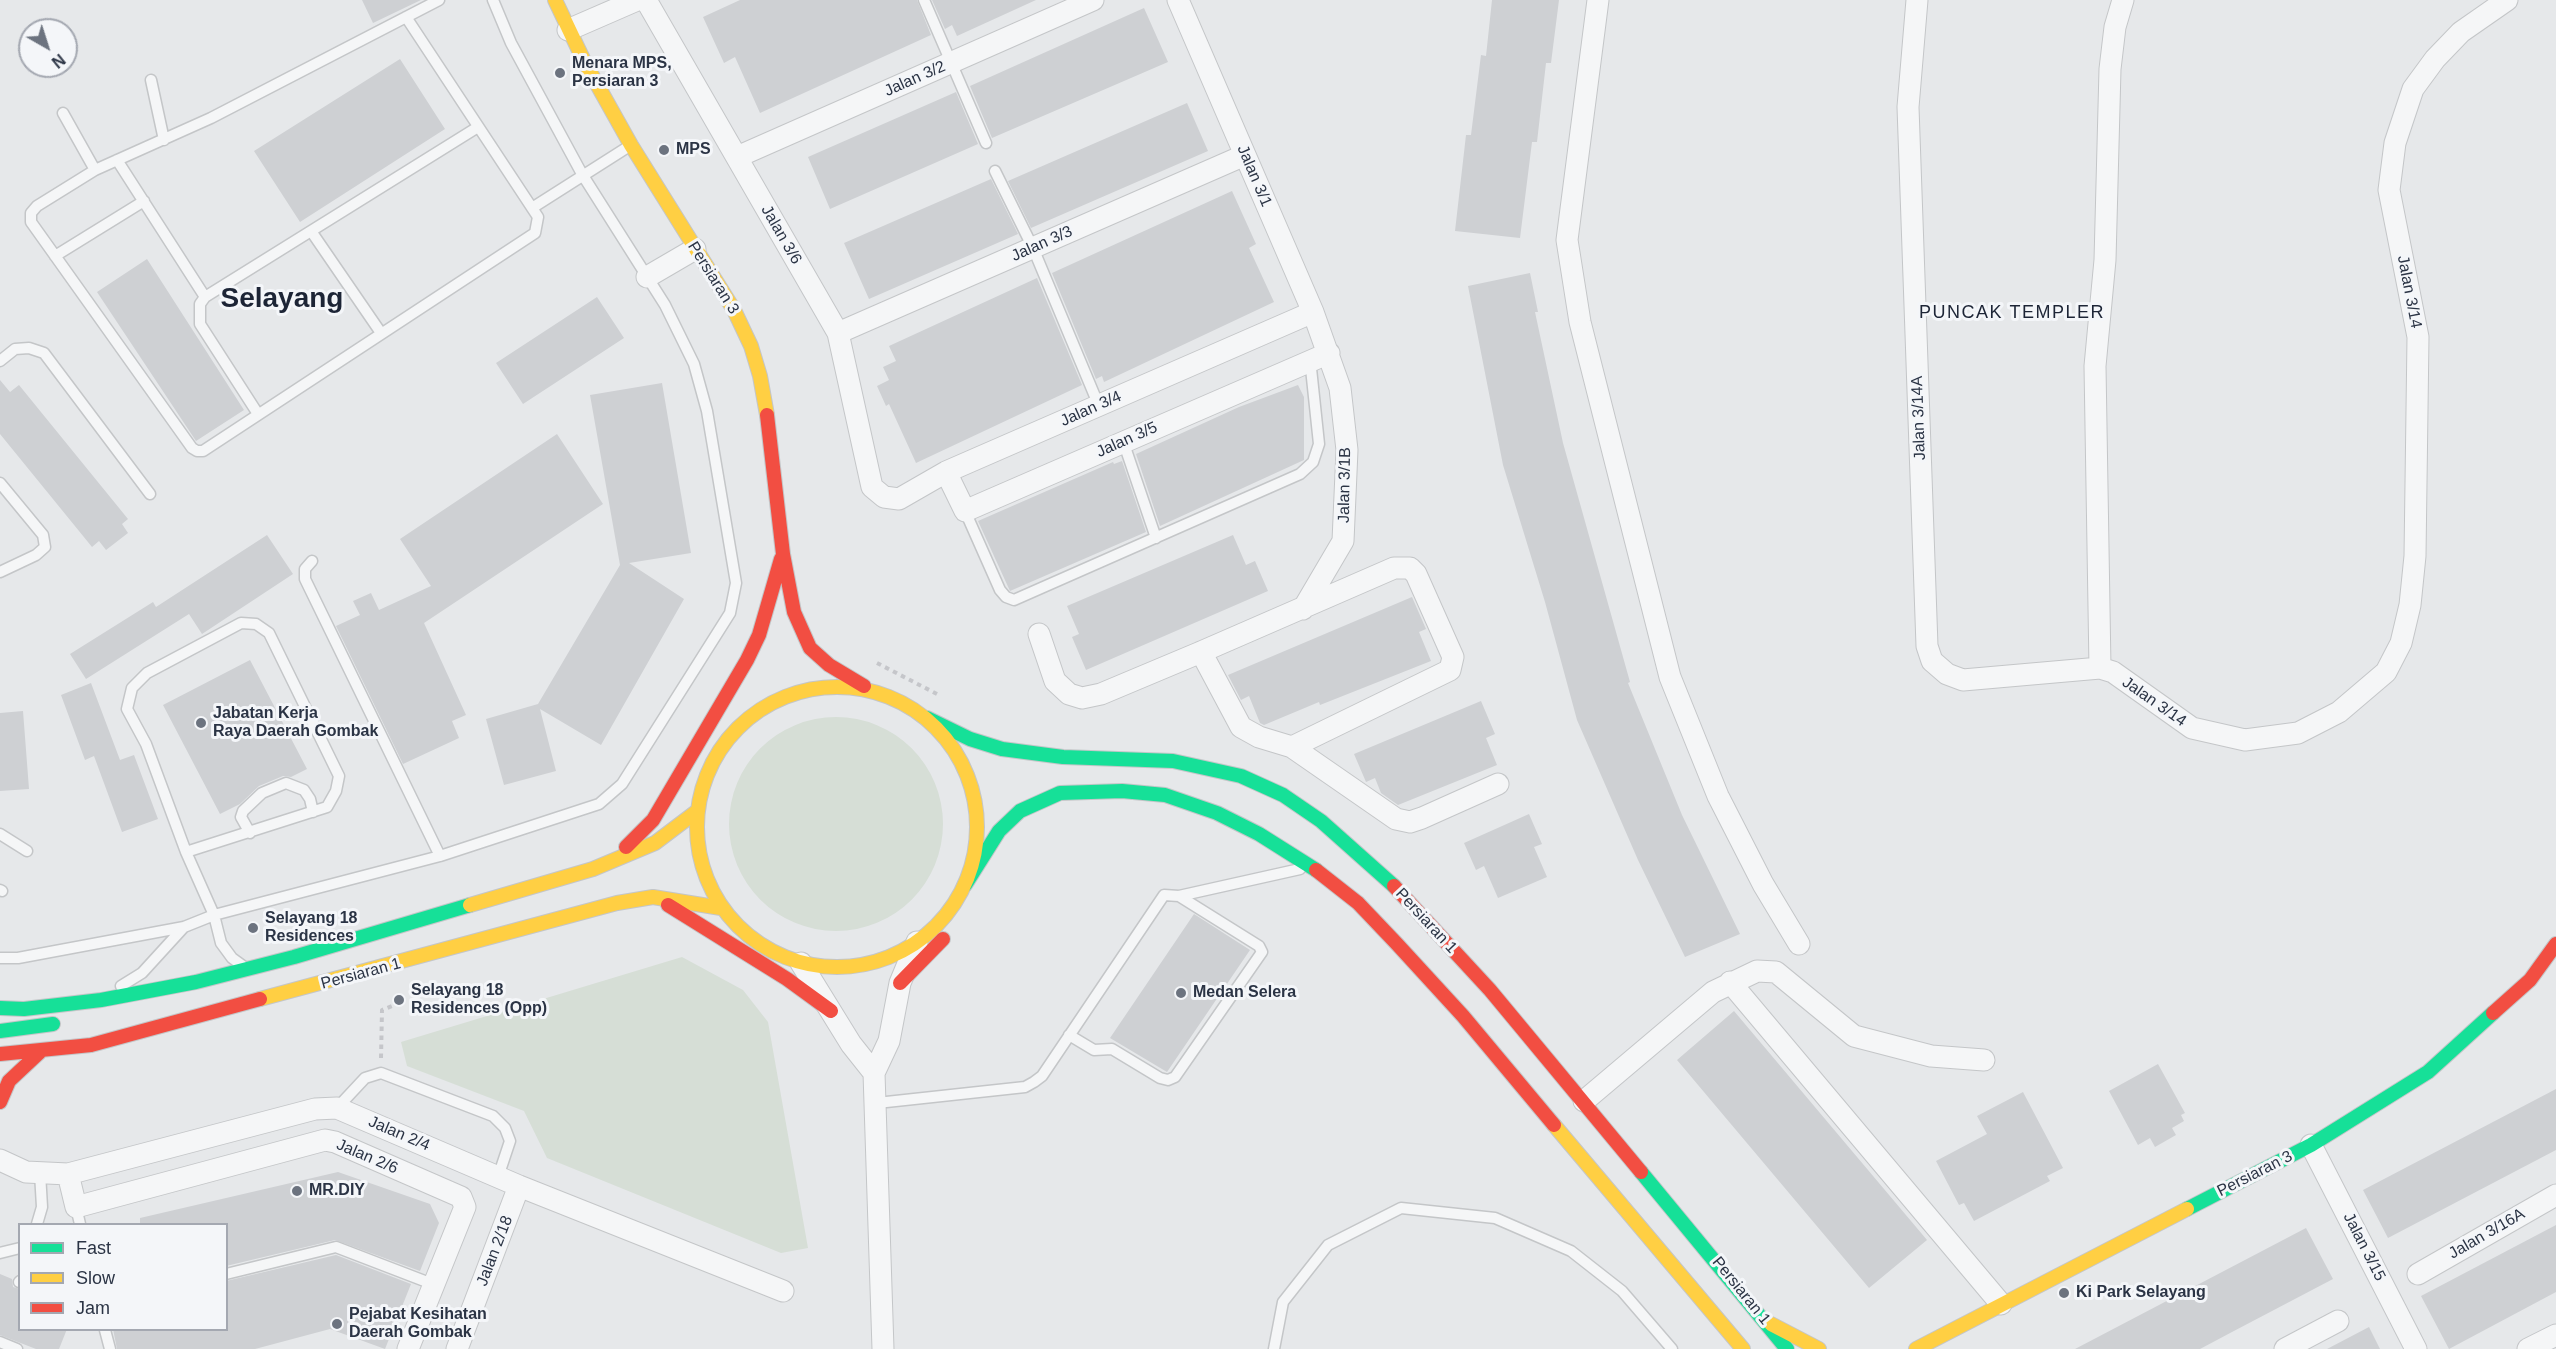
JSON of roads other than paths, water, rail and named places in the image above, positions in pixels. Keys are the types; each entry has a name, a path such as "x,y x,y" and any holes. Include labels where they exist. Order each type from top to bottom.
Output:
{"main road":[{"name":"Persiaran 3","path":"555,0 568,30 631,145 734,310 751,346 760,376 770,434 783,554 789,584 788,612 810,648 829,665 868,689"},
{"path":"612,863 653,820 747,660 759,636 783,554"},
{"path":"788,612 824,639"},
{"path":"965,885 976,850 975,804 969,777 952,745 927,718 899,700 868,689 832,686 797,692 764,706 736,729 717,753 703,782 695,826 702,869 721,908 743,932 770,951 801,963 841,968 881,960 917,942 947,913 1006,824 1020,811 1060,793 1122,791 1166,795 1217,813 1259,834 1316,869 1358,903 1462,1016 1743,1349"},
{"path":"736,729 750,697"},
{"name":"Persiaran 1","path":"927,718 970,739 1002,749 1038,754 1173,761 1241,776 1283,795 1321,821 1400,892 1490,990 1787,1349"},
{"path":"980,727 1038,754"},
{"path":"1050,813 1060,793"},
{"name":"Persiaran 1","path":"0,1008 24,1009 101,1000 196,982 306,954 612,863 655,843 696,812"},
{"path":"653,897 690,916 831,1011"},
{"name":"Persiaran 1","path":"0,1054 91,1046 617,903 653,897 689,901 721,908"},
{"path":"900,982 951,932"},
{"name":"Persiaran 3","path":"1916,1349 2311,1145 2428,1071 2530,980 2556,944"},
{"path":"137,1007 196,982"},
{"path":"0,1031 73,1021"},
{"path":"0,1102 9,1081 40,1052"},
{"path":"1766,1321 1819,1349"}],"street":[{"path":"568,30 614,4 637,0"},
{"name":"Jalan 3/6","path":"646,0 838,333 872,487"},
{"name":"Jalan 3/2","path":"736,158 1093,0"},
{"name":"Jalan 3/1","path":"1178,0 1313,312 1319,356"},
{"path":"1598,0 1567,240 1580,322 1670,677 1718,796 1763,884 1799,944"},
{"name":"Jalan 3/14A","path":"1917,0 1908,107 1927,646 1932,661 1947,674 1963,680 2100,668"},
{"path":"2100,668 2095,366 2104,260 2110,69 2115,27 2123,0"},
{"name":"Jalan 3/14","path":"2100,668 2113,672 2192,728 2245,740 2298,734 2339,712 2386,672 2401,643 2410,605 2415,521 2418,338 2390,190 2395,143 2413,89 2435,59 2461,32 2507,0"},
{"name":"Jalan 3/3","path":"838,333 1245,155"},
{"path":"647,277 695,249"},
{"name":"Jalan 3/4","path":"872,487 884,497 899,499 946,472 1313,312"},
{"name":"Jalan 3/5","path":"965,511 1319,356"},
{"name":"Jalan 3/1B","path":"1303,609 1343,541 1347,450 1340,388 1319,356"},
{"path":"946,472 965,511"},
{"path":"1039,634 1055,681 1069,694 1082,698 1101,694 1394,568 1410,568 1416,574 1453,657 1450,670 1442,676 1292,747"},
{"path":"1201,652 1241,727 1258,736 1292,747 1396,819 1410,822 1498,784"},
{"path":"883,1349 877,1102 874,1073 889,1041 900,982 917,942"},
{"path":"801,963 851,1044 874,1073"},
{"path":"1584,1101 1713,992 1757,971 1776,972 1854,1036 1931,1056 1984,1060"},
{"path":"1730,982 2001,1304"},
{"name":"Jalan 2/4","path":"0,1160 26,1172 68,1174 315,1109 337,1108 519,1186 783,1291"},
{"name":"Jalan 2/6","path":"78,1216 325,1140 335,1142 461,1197 465,1202 435,1285 408,1349"},
{"name":"Jalan 3/15","path":"2311,1145 2416,1349"},
{"path":"68,1174 78,1216"},
{"name":"Jalan 2/18","path":"460,1348 519,1186"},
{"name":"Jalan 3/16A","path":"2418,1274 2556,1195"},
{"path":"2285,1349 2338,1321"},
{"path":"2528,1349 2556,1335"}],"lane":[{"path":"406,17 538,217 535,233 203,451 192,448 31,222 31,213 37,206 95,170 164,140 439,0"},
{"path":"0,958 18,958 184,927 214,915 440,856 599,804 622,784 730,613 736,583 707,411 694,364 669,312 582,174 511,43 493,0"},
{"path":"924,0 986,142"},
{"path":"152,80 164,140"},
{"path":"63,113 95,170"},
{"path":"258,414 200,324 200,304 205,297 478,127"},
{"path":"532,208 582,174 631,145"},
{"path":"117,160 205,297"},
{"path":"995,171 1033,248 1099,406"},
{"path":"55,256 144,201"},
{"path":"311,231 381,333"},
{"path":"0,361 15,349 29,348 44,353 150,494"},
{"path":"965,511 999,590 1006,597 1014,600 1156,538 1300,474 1313,462 1319,444 1319,356"},
{"path":"1123,441 1156,538"},
{"path":"0,483 43,535 45,547 36,555 0,572"},
{"path":"312,561 305,569 305,579 440,856"},
{"path":"186,852 327,807 336,791 339,776 269,633 256,624 241,623 147,673 132,688 127,709 146,744 186,852 214,915 221,943 232,958 246,968"},
{"path":"250,833 242,817 243,811 262,793 286,783 303,790 310,799 313,812"},
{"path":"0,834 27,851"},
{"path":"877,1102 1025,1087 1042,1076 1164,895 1175,895 1292,868 1316,869"},
{"path":"1069,1035 1094,1050 1112,1049 1161,1078 1168,1080 1175,1077 1262,952 1259,946 1175,895"},
{"path":"101,1000 142,973 184,927"},
{"path":"337,1108 364,1078 381,1073 493,1116 505,1128 510,1141 498,1177"},
{"path":"37,1223 42,1207 40,1173"},
{"path":"1274,1349 1283,1302 1328,1245 1401,1208 1495,1218 1571,1251 1622,1291 1672,1349"},
{"path":"228,1274 336,1247 435,1285"},
{"path":"0,1252 18,1248"},
{"path":"106,1331 110,1349"}],"place":[{"name":"Menara MPS, Persiaran 3","path":"560,73"},
{"name":"MPS","path":"664,150"},
{"name":"Jabatan Kerja Raya Daerah Gombak","path":"201,723"},
{"name":"Selayang 18 Residences","path":"253,928"},
{"name":"Medan Selera","path":"1181,993"},
{"name":"Selayang 18 Residences (Opp)","path":"399,1000"},
{"name":"MR.DIY","path":"297,1191"},
{"name":"Ki Park Selayang","path":"2064,1293"},
{"name":"Pejabat Kesihatan Daerah Gombak","path":"337,1324"}],"district":[{"name":"Selayang","path":"282,299"},
{"name":"PUNCAK TEMPLER","path":"2012,313"}]}
